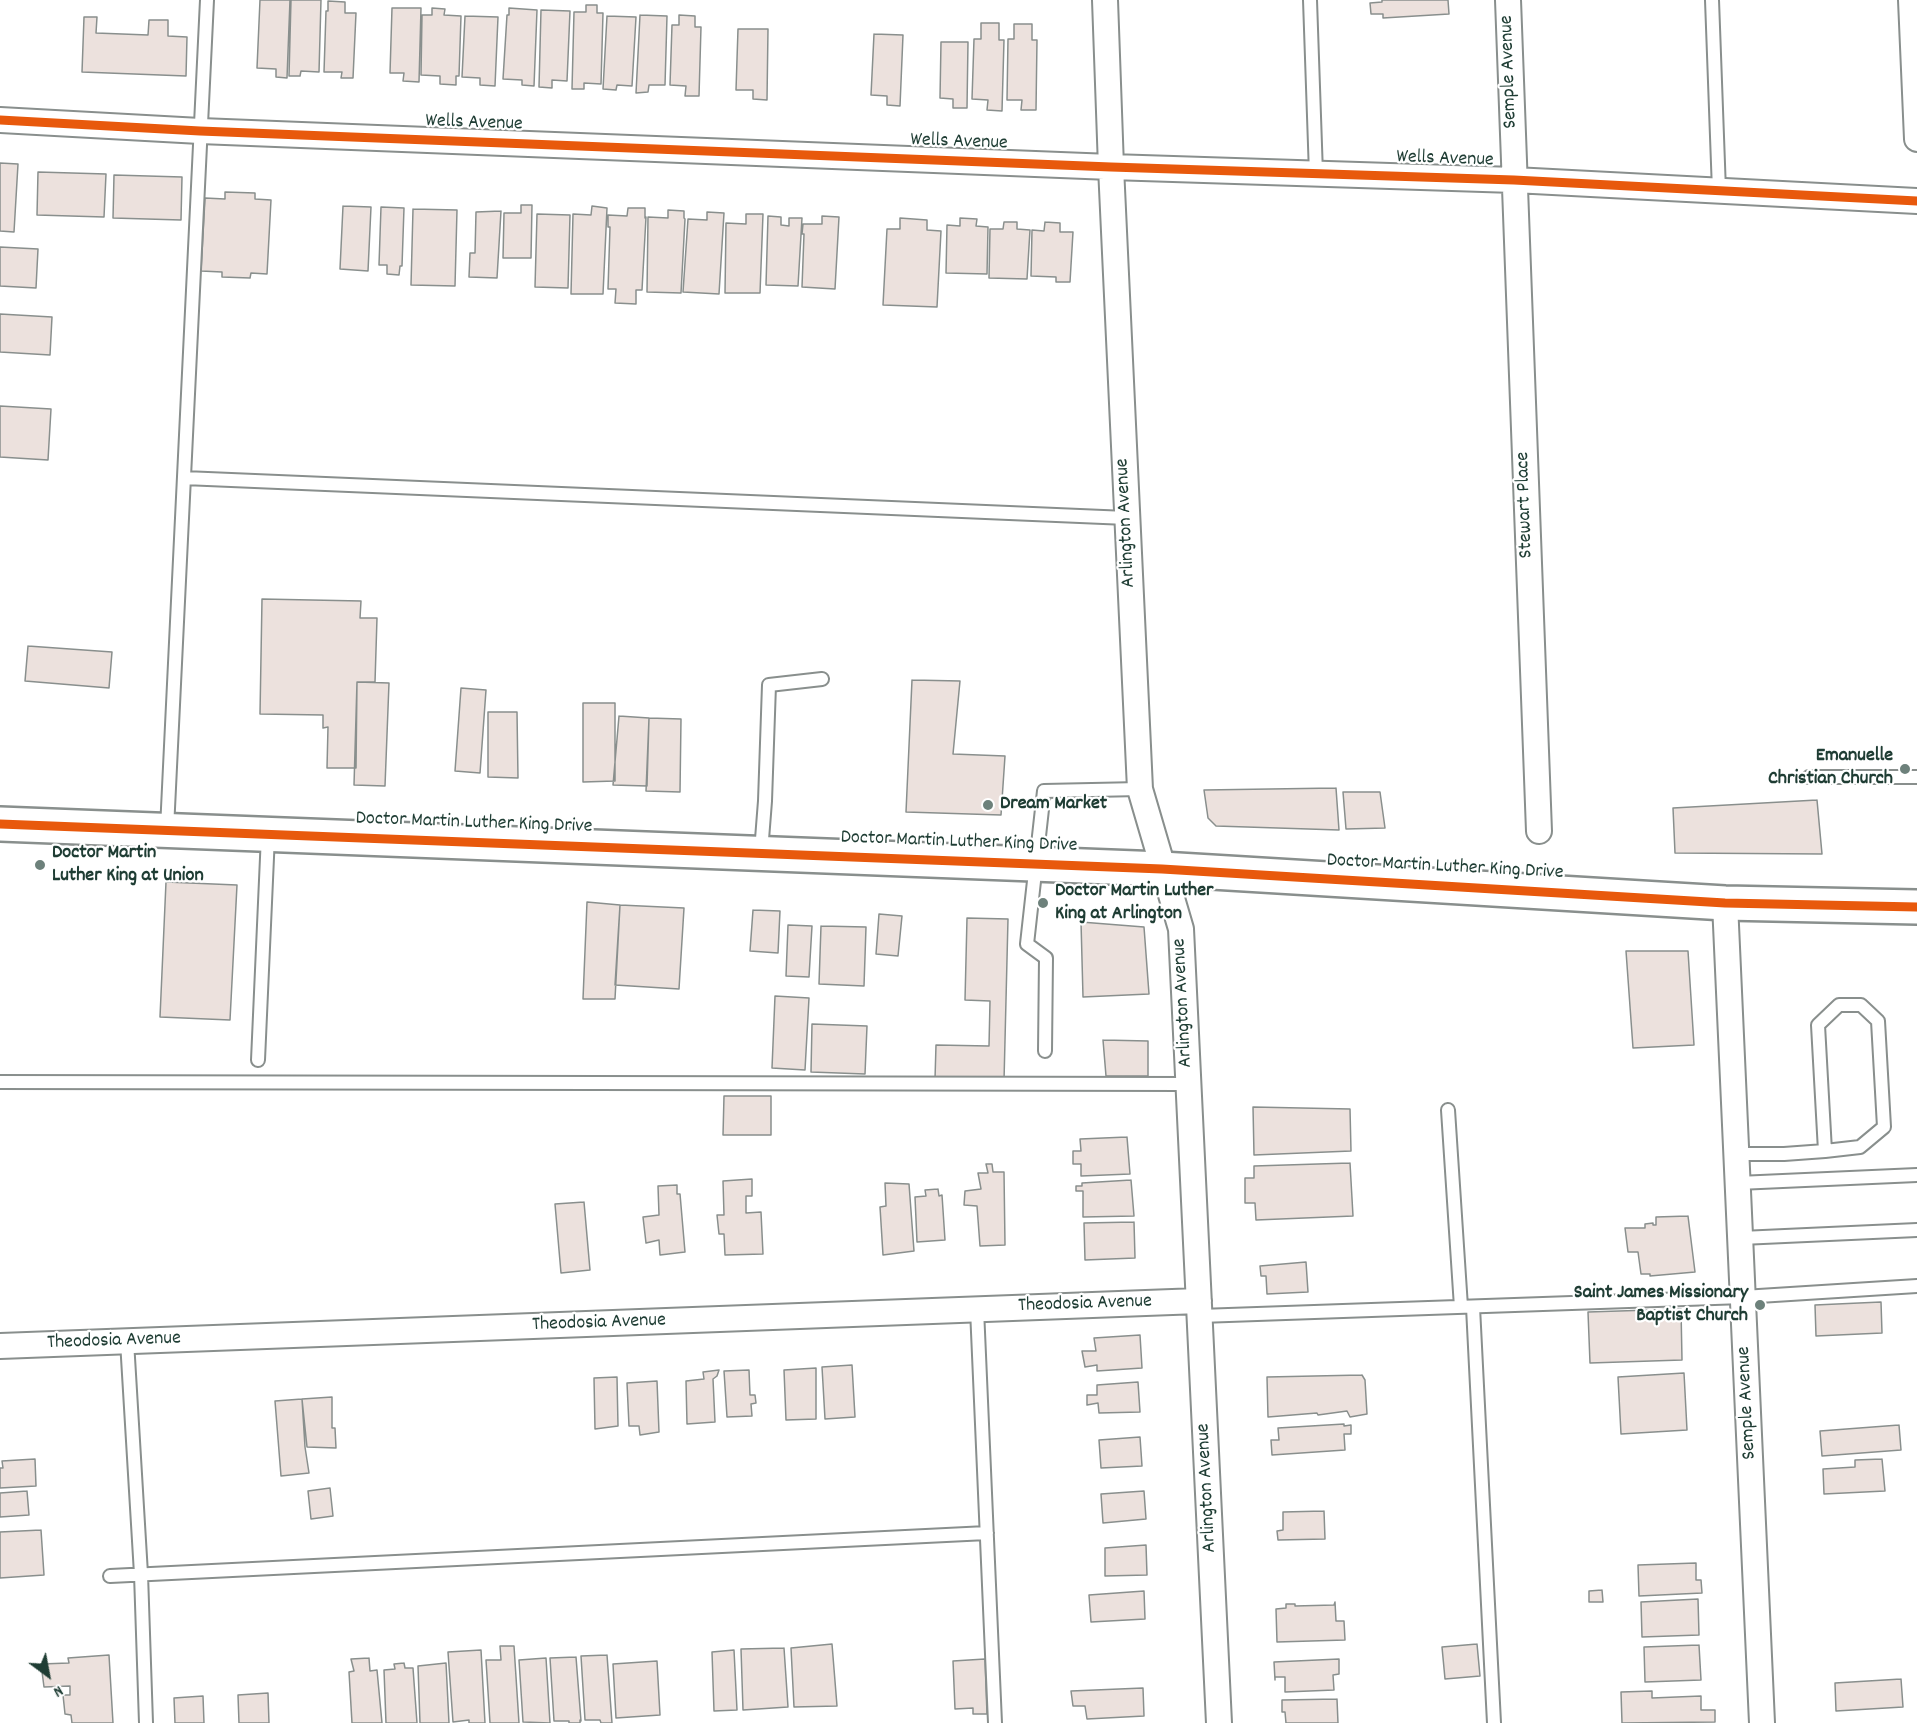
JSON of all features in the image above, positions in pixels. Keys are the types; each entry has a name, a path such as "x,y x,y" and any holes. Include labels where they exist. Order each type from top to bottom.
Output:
{"main road":[{"name":"Doctor Martin Luther King Drive","path":"0,824 1162,869 1725,903 1917,907"}],"street":[{"name":"Arlington Avenue","path":"1105,0 1110,167 1140,789 1181,929 1219,1723"},
{"name":"Semple Avenue","path":"1508,0 1514,180"},
{"path":"1911,0 1917,139"},
{"name":"Wells Avenue","path":"0,120 200,131 1110,167 1514,180 1917,201"},
{"name":"Stewart Place","path":"1514,180 1539,831"},
{"name":"Semple Avenue","path":"1725,903 1762,1723"},
{"name":"Theodosia Avenue","path":"0,1346 976,1309 1200,1309"}],"lane":[{"path":"167,831 207,0"},
{"path":"1310,0 1316,174"},
{"path":"1712,0 1719,191"},
{"path":"184,478 1127,518"},
{"path":"761,854 769,685 822,679"},
{"path":"1809,777 1917,777"},
{"path":"1045,1050 1046,958 1028,944 1044,791 1140,789"},
{"path":"258,1060 268,833"},
{"path":"1737,1154 1784,1154 1825,1151 1860,1147 1884,1127 1878,1021 1861,1005 1839,1005 1818,1025 1825,1151"},
{"path":"0,1082 1188,1084"},
{"path":"1448,1110 1467,1307 1494,1723"},
{"path":"1738,1182 1917,1176"},
{"path":"1741,1238 1917,1230"},
{"path":"1200,1309 1467,1307 1743,1297 1917,1286"},
{"path":"976,1309 995,1723"},
{"path":"127,1341 141,1574 146,1723"},
{"path":"110,1576 987,1533"}],"building":[{"path":"260,0 290,0 287,78 276,77 276,69 257,68"},
{"path":"291,0 321,0 319,72 301,71 300,76 289,76"},
{"path":"1382,0 1448,0 1449,14 1383,18 1383,14 1371,14 1370,3 1382,2"},
{"path":"328,1 345,2 345,13 356,13 353,78 341,78 342,72 324,72"},
{"path":"586,5 597,5 597,13 603,13 601,84 584,83 584,89 572,89 574,12 586,12"},
{"path":"392,8 421,8 419,82 403,81 404,73 390,73"},
{"path":"432,8 445,9 444,15 461,16 459,76 456,76 456,85 440,84 440,76 421,75 422,15 432,15"},
{"path":"509,8 537,10 534,86 522,85 522,80 503,79"},
{"path":"541,10 570,11 567,81 552,80 552,88 539,87"},
{"path":"640,15 667,16 665,85 649,85 648,92 636,93"},
{"path":"679,15 695,16 695,27 701,27 699,96 685,96 686,86 670,85 672,25 679,25"},
{"path":"465,16 498,17 495,86 480,85 480,78 462,77"},
{"path":"607,16 636,17 632,86 617,85 616,90 603,89"},
{"path":"84,17 97,17 96,33 148,35 149,20 168,20 168,36 187,37 186,76 82,72"},
{"path":"981,23 999,23 999,40 1004,40 1002,111 987,110 988,100 972,99 974,39 981,39"},
{"path":"1014,24 1032,24 1032,40 1037,40 1036,110 1021,110 1022,100 1007,100 1008,39 1014,39"},
{"path":"738,29 768,29 767,100 753,99 753,90 736,90"},
{"path":"874,34 903,35 900,106 887,105 887,96 871,95"},
{"path":"941,42 968,42 967,108 953,108 953,99 940,98"},
{"path":"0,163 18,164 14,232 0,231"},
{"path":"38,172 106,174 104,217 37,215"},
{"path":"114,175 182,177 181,220 113,218"},
{"path":"225,192 255,193 255,199 271,200 267,274 251,273 250,278 222,277 222,272 201,271 205,198 225,199"},
{"path":"521,205 532,205 531,258 503,258 504,213 521,213"},
{"path":"343,206 371,207 368,271 340,269"},
{"path":"592,206 607,208 603,294 571,294 573,214 591,215"},
{"path":"381,207 404,208 402,266 400,266 399,275 387,274 387,265 379,265"},
{"path":"628,208 645,208 646,217 642,290 636,290 636,304 615,303 616,289 608,289 610,227 608,227 608,215 627,216"},
{"path":"413,209 457,210 455,286 411,285"},
{"path":"668,210 684,211 681,293 647,292 648,217 668,218"},
{"path":"501,211 497,278 469,277 470,253 475,253 476,212"},
{"path":"707,212 724,213 719,294 683,292 688,219 707,220"},
{"path":"537,214 570,215 568,288 535,287"},
{"path":"746,214 763,214 760,293 725,293 726,223 746,224"},
{"path":"768,216 781,217 781,225 789,226 789,218 802,218 798,286 766,285"},
{"path":"822,216 839,217 835,289 802,287 803,224 822,224"},
{"path":"900,218 927,220 927,230 941,231 937,307 883,305 887,229 900,229"},
{"path":"960,218 977,219 976,226 988,227 987,274 946,273 947,225 960,226"},
{"path":"1004,222 1017,222 1017,229 1030,230 1027,279 989,278 990,229 1003,229"},
{"path":"1045,222 1060,223 1060,232 1073,232 1070,282 1056,282 1056,277 1031,276 1032,230 1044,231"},
{"path":"0,247 38,249 36,288 0,286"},
{"path":"0,314 52,317 50,355 0,352"},
{"path":"0,406 51,409 48,460 0,457"},
{"path":"262,599 361,601 360,618 377,618 375,682 357,682 356,768 327,768 328,727 323,728 323,715 260,714"},
{"path":"28,646 112,652 109,688 25,681"},
{"path":"912,680 960,681 953,754 1005,756 1001,815 906,812"},
{"path":"357,682 389,683 385,786 354,785"},
{"path":"461,688 486,690 480,773 455,771"},
{"path":"583,703 615,703 615,781 583,782"},
{"path":"488,712 517,712 518,778 488,777"},
{"path":"619,716 649,718 647,786 613,785"},
{"path":"649,718 681,719 680,792 646,791"},
{"path":"1336,788 1339,830 1216,826 1208,818 1204,790"},
{"path":"1343,792 1380,792 1385,828 1346,829"},
{"path":"1817,800 1822,854 1675,853 1673,808"},
{"path":"166,882 237,885 230,1020 160,1017"},
{"path":"587,902 620,905 615,999 583,999"},
{"path":"620,905 684,908 679,989 615,985"},
{"path":"753,910 780,911 778,953 750,951"},
{"path":"879,914 902,916 898,956 876,954"},
{"path":"967,918 1008,919 1004,1081 935,1079 936,1045 989,1046 990,1001 965,1000"},
{"path":"1081,922 1144,927 1149,994 1083,997"},
{"path":"788,925 812,926 809,977 786,976"},
{"path":"821,926 866,927 864,986 819,984"},
{"path":"1626,951 1688,951 1694,1045 1633,1048"},
{"path":"775,996 809,998 805,1070 772,1068"},
{"path":"812,1024 867,1026 865,1074 811,1072"},
{"path":"1103,1040 1148,1041 1148,1076 1106,1076"},
{"path":"724,1096 771,1096 771,1135 723,1135"},
{"path":"1253,1107 1350,1109 1351,1151 1254,1155"},
{"path":"1127,1137 1130,1174 1081,1176 1081,1164 1073,1164 1073,1151 1081,1151 1080,1139"},
{"path":"1350,1163 1353,1216 1256,1220 1255,1203 1245,1203 1245,1178 1254,1178 1254,1166"},
{"path":"986,1164 992,1164 993,1172 1004,1172 1005,1245 980,1246 977,1206 964,1205 965,1191 981,1189 978,1173 988,1173"},
{"path":"752,1179 752,1196 746,1196 746,1213 761,1212 763,1254 725,1255 724,1234 719,1234 717,1215 724,1215 723,1181"},
{"path":"1131,1180 1134,1216 1083,1217 1083,1191 1076,1191 1076,1186 1082,1186 1082,1183"},
{"path":"885,1183 909,1184 914,1251 883,1255 880,1207 886,1206"},
{"path":"677,1185 677,1194 680,1194 685,1252 660,1255 659,1240 646,1243 643,1217 659,1215 658,1186"},
{"path":"938,1189 939,1196 942,1195 945,1240 917,1242 915,1197 926,1196 925,1190"},
{"path":"584,1202 590,1270 561,1273 555,1204"},
{"path":"1688,1216 1695,1272 1650,1276 1650,1274 1641,1274 1638,1252 1628,1252 1625,1228 1645,1228 1645,1224 1653,1223 1656,1225 1656,1217"},
{"path":"1134,1222 1135,1258 1085,1260 1084,1223"},
{"path":"1306,1262 1308,1292 1267,1294 1266,1276 1261,1276 1260,1266"},
{"path":"1881,1302 1882,1333 1816,1336 1815,1305"},
{"path":"1681,1309 1682,1360 1590,1363 1588,1312"},
{"path":"1140,1335 1142,1368 1097,1371 1097,1365 1085,1367 1082,1351 1096,1351 1094,1338"},
{"path":"852,1365 855,1417 825,1419 822,1367"},
{"path":"816,1368 816,1419 786,1420 784,1370"},
{"path":"719,1370 713,1379 715,1422 687,1424 686,1381 704,1379 703,1372"},
{"path":"749,1370 750,1395 755,1395 756,1403 751,1404 752,1416 727,1417 724,1371"},
{"path":"1684,1373 1687,1430 1621,1434 1618,1377"},
{"path":"1362,1375 1365,1380 1367,1414 1350,1417 1347,1411 1268,1417 1267,1377"},
{"path":"617,1377 618,1426 595,1429 594,1378"},
{"path":"657,1381 659,1432 640,1435 639,1426 629,1426 627,1383"},
{"path":"1138,1382 1140,1412 1099,1413 1098,1403 1087,1405 1087,1395 1097,1395 1097,1385"},
{"path":"332,1397 332,1428 335,1428 336,1448 307,1447 302,1399"},
{"path":"302,1399 309,1473 281,1476 275,1401"},
{"path":"1344,1424 1344,1426 1351,1425 1351,1434 1344,1434 1345,1450 1272,1455 1271,1440 1279,1440 1278,1428"},
{"path":"1899,1425 1901,1450 1822,1456 1820,1431"},
{"path":"1140,1437 1142,1466 1101,1468 1099,1440"},
{"path":"35,1459 36,1486 0,1488 2,1461"},
{"path":"1882,1459 1885,1491 1824,1494 1823,1469 1855,1467 1855,1460"},
{"path":"330,1488 333,1516 311,1519 308,1491"},
{"path":"27,1491 29,1515 0,1517 0,1493"},
{"path":"1144,1491 1146,1519 1103,1523 1101,1494"},
{"path":"1324,1511 1325,1539 1278,1540 1277,1531 1283,1530 1283,1512"},
{"path":"41,1530 44,1575 0,1578 0,1532"},
{"path":"1146,1545 1147,1575 1105,1576 1105,1548"},
{"path":"1696,1563 1696,1580 1701,1580 1702,1593 1639,1596 1638,1565"},
{"path":"1602,1590 1603,1602 1589,1602 1589,1591"},
{"path":"1144,1591 1145,1619 1091,1622 1089,1595"},
{"path":"1698,1599 1699,1635 1642,1637 1641,1602"},
{"path":"1335,1602 1336,1621 1344,1621 1345,1640 1277,1642 1276,1609 1286,1608 1286,1604 1295,1604 1295,1606 1334,1605"},
{"path":"832,1644 837,1706 794,1707 791,1648"},
{"path":"1477,1644 1480,1676 1445,1679 1442,1647"},
{"path":"1699,1645 1701,1680 1645,1682 1644,1647"},
{"path":"500,1646 514,1646 519,1723 490,1723 486,1660 501,1660"},
{"path":"784,1648 788,1707 743,1710 741,1649"},
{"path":"481,1650 485,1723 469,1723 469,1720 453,1722 448,1652"},
{"path":"734,1650 737,1710 714,1711 712,1652"},
{"path":"109,1655 113,1723 72,1723 71,1715 65,1714 63,1695 70,1695 70,1686 44,1687 41,1664 69,1663 68,1658"},
{"path":"607,1655 612,1723 585,1720 581,1656"},
{"path":"576,1657 581,1721 580,1723 569,1723 569,1721 554,1721 550,1658"},
{"path":"369,1658 370,1671 377,1670 382,1723 352,1723 349,1672 354,1671 351,1659"},
{"path":"546,1658 550,1723 523,1722 519,1660"},
{"path":"985,1659 987,1714 973,1714 973,1708 955,1709 953,1661"},
{"path":"1339,1659 1339,1674 1333,1675 1334,1690 1285,1692 1285,1677 1275,1677 1275,1680 1274,1662"},
{"path":"657,1661 660,1715 616,1718 613,1664"},
{"path":"404,1663 405,1668 413,1668 417,1723 386,1723 384,1670 395,1669 394,1664"},
{"path":"446,1663 449,1723 420,1723 418,1666"},
{"path":"1901,1679 1903,1707 1836,1711 1835,1683"},
{"path":"1143,1688 1144,1716 1087,1719 1085,1706 1073,1706 1071,1691"},
{"path":"1652,1691 1652,1698 1701,1696 1701,1710 1715,1710 1715,1722 1622,1723 1621,1692"},
{"path":"268,1693 269,1723 239,1723 238,1695"},
{"path":"203,1696 204,1723 175,1723 174,1698"},
{"path":"1337,1699 1338,1723 1286,1723 1285,1712 1282,1712 1282,1700"}],"cycle path":[{"path":"0,120 200,131 1111,167 1514,180 1917,201"},
{"path":"0,824 1162,869 1725,903 1917,907"}],"place":[{"name":"Emanuelle Christian Church","path":"1905,769"},
{"name":"Dream Market","path":"988,805"},
{"name":"Doctor Martin Luther King at Union","path":"40,865"},
{"name":"Doctor Martin Luther King at Arlington","path":"1043,903"},
{"name":"Saint James Missionary Baptist Church","path":"1760,1305"}]}
